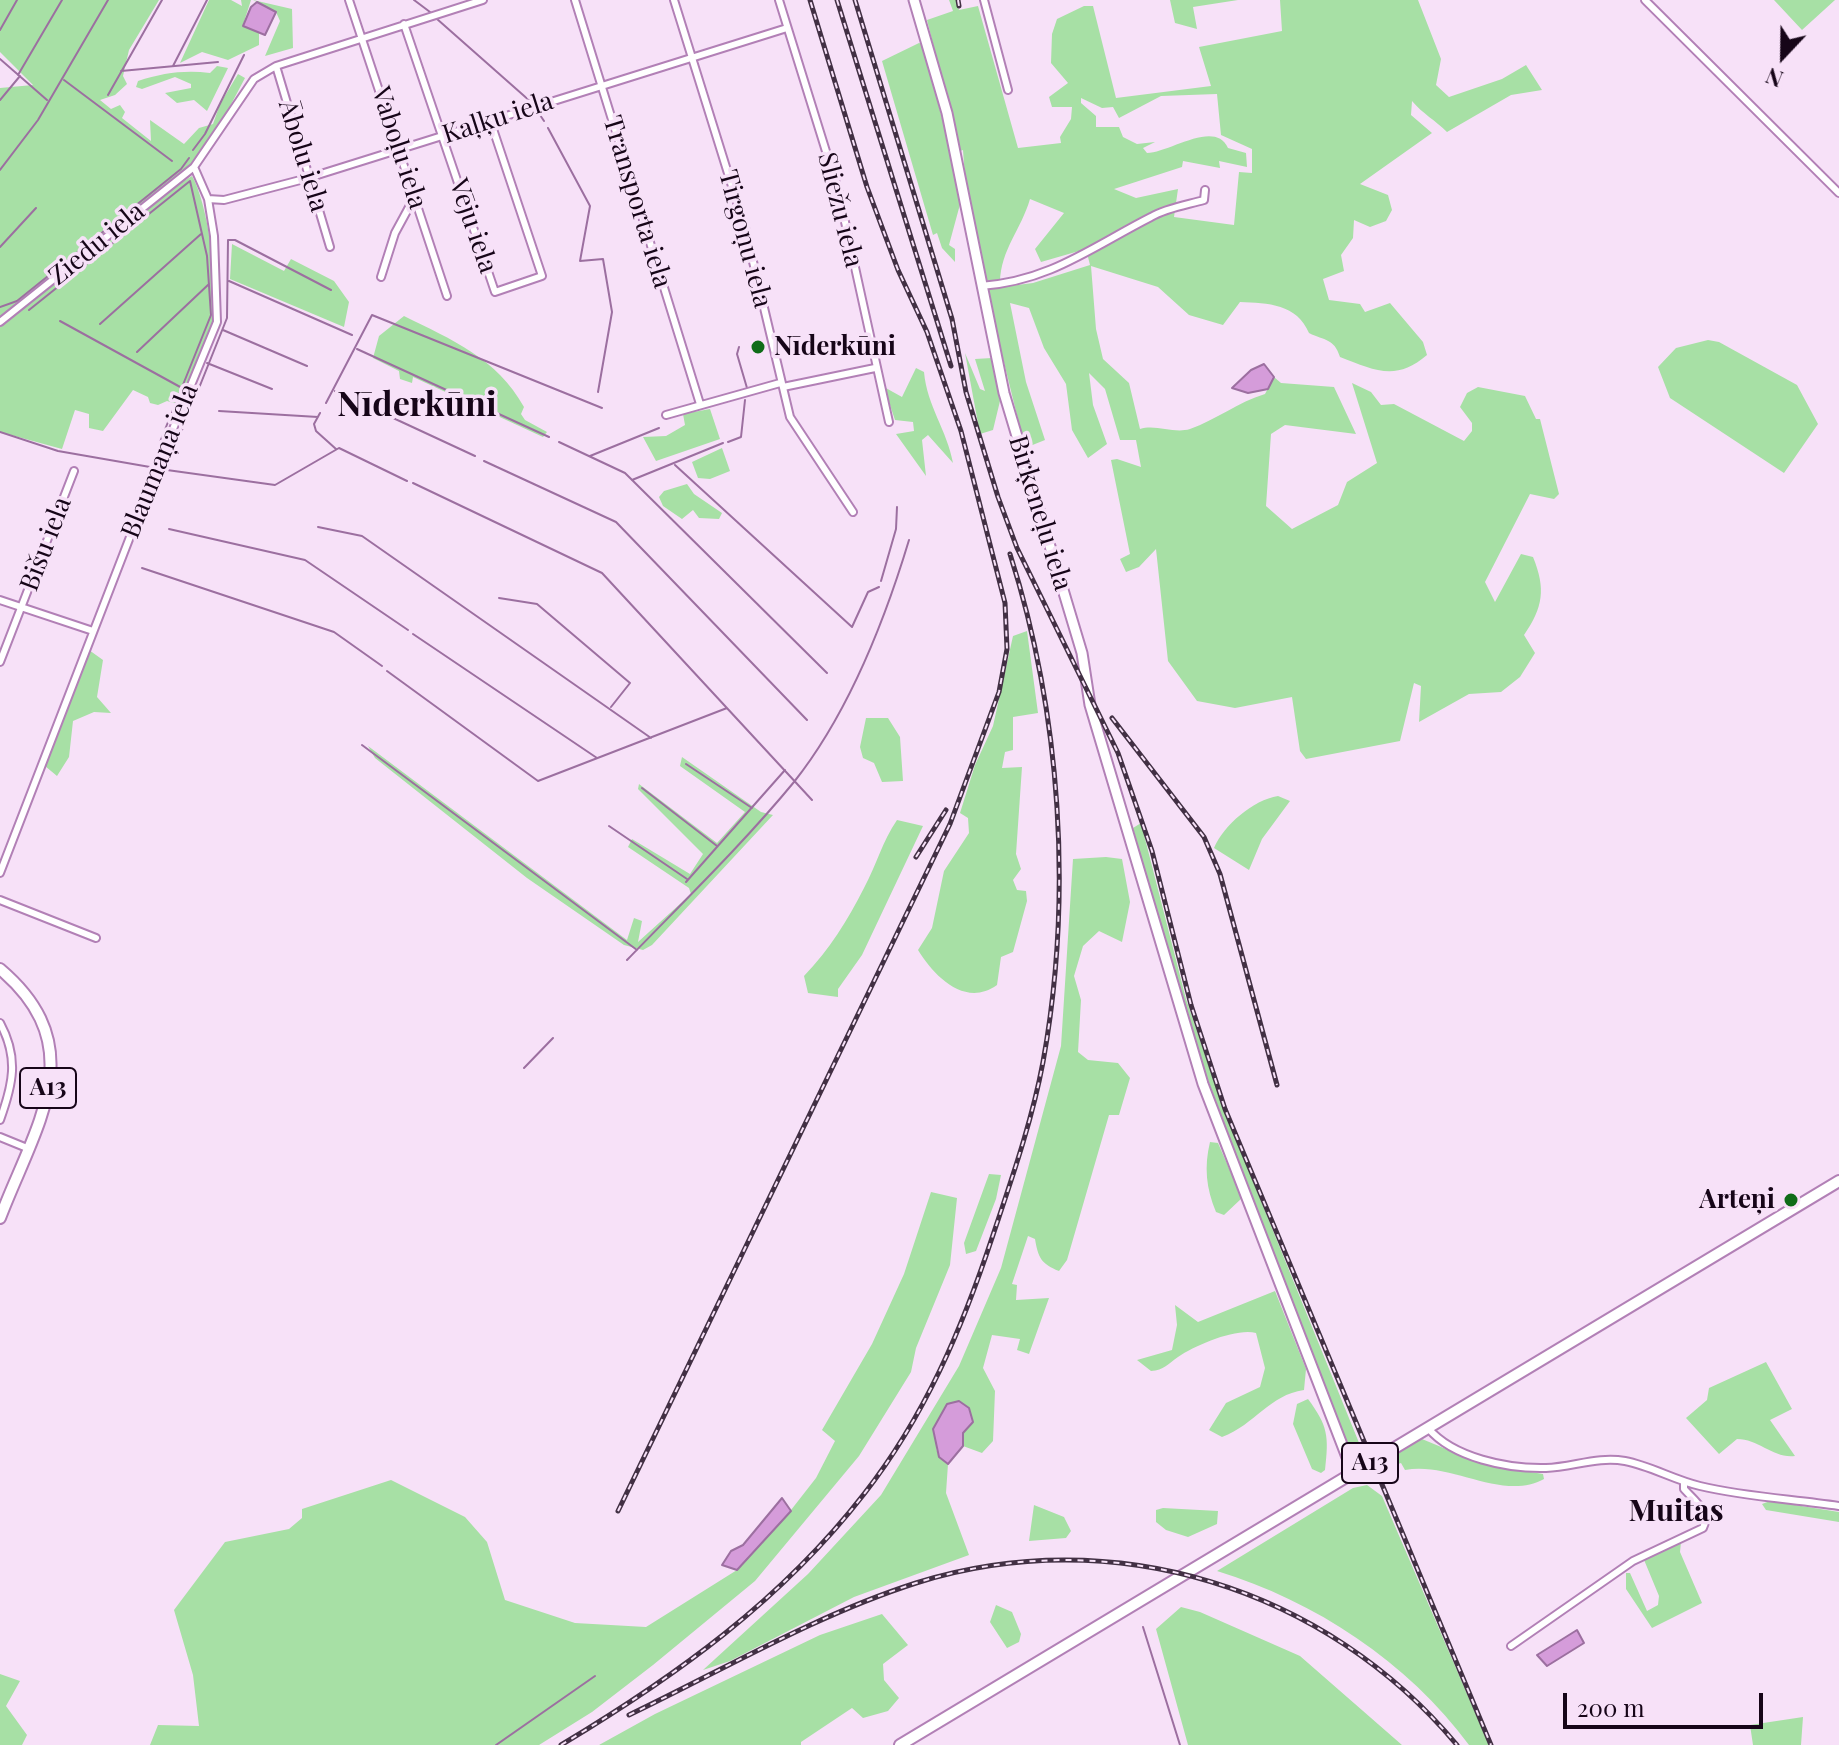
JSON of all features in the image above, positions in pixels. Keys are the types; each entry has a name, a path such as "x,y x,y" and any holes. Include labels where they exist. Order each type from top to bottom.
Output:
{"main road":[{"name":"Birķeneļu iela","path":"914,0 947,113 1004,393 1082,653 1090,705 1182,1021 1203,1084 1353,1473"},
{"name":"A13","path":"0,969 29,997 45,1023 52,1048 48,1087 0,1218"},
{"name":"A13","path":"900,1745 1839,1181"}],"street":[{"name":"Vaboļu iela","path":"349,0 447,296"},
{"path":"194,167 254,79 276,66 483,0"},
{"name":"Transporta iela","path":"575,0 700,404"},
{"name":"Tirgoņu iela","path":"674,0 745,228 790,417 853,512"},
{"name":"Sliežu iela","path":"779,0 838,190 889,422"},
{"path":"984,0 1008,90"},
{"path":"1645,0 1839,193"},
{"name":"Vēju iela","path":"404,24 495,292 542,276 490,120"},
{"name":"Kaļķu iela","path":"208,199 224,200 308,178 787,28"},
{"name":"Ābolu iela","path":"276,66 330,247"},
{"name":"Blaumaņa iela","path":"0,873 217,322 219,288 208,199 194,167"},
{"name":"Ziedu iela","path":"0,322 194,167"},
{"path":"981,286 1030,278 1078,260 1154,215 1204,200 1205,190"},
{"path":"381,277 395,233 414,198"},
{"path":"666,415 782,385 875,368"},
{"name":"Bišu iela","path":"0,662 74,471"},
{"path":"0,600 93,631"},
{"path":"0,840 11,844"},
{"path":"0,900 96,938"},
{"path":"0,1023 14,1061 13,1085 0,1120"},
{"path":"0,1137 27,1148"},
{"path":"1428,1428 1437,1439 1455,1448 1501,1464 1548,1468 1609,1459 1628,1461 1684,1482 1758,1497 1839,1506"},
{"path":"1511,1646 1633,1561 1703,1528 1707,1521 1705,1512 1684,1489 1684,1482"}],"green space":[{"path":"0,0 159,0 129,50 123,76 127,84 115,95 100,100 111,109 120,105 125,112 122,118 151,141 150,120 184,144 199,128 213,124 220,104 238,74 245,78 219,127 190,166 0,319 0,88 33,85 0,52"},
{"path":"209,0 231,0 242,6 241,0 251,0 243,25 259,33 259,45 228,60 202,52 180,63"},
{"path":"253,0 292,9 293,48 265,56 280,21 276,12"},
{"path":"949,0 956,0 959,10 978,6 1018,148 1061,143 1060,137 1071,119 1072,107 1052,107 1049,97 1068,83 1051,63 1052,34 1057,19 1084,6 1093,6 1116,98 1211,86 1199,47 1282,31 1280,0 1418,0 1441,59 1436,85 1449,97 1502,79 1526,65 1542,90 1511,95 1447,132 1412,101 1411,115 1432,133 1360,184 1388,195 1392,210 1386,221 1370,227 1354,220 1353,238 1341,255 1344,271 1323,279 1329,300 1360,304 1365,312 1390,303 1423,342 1427,355 1405,369 1374,369 1340,357 1332,343 1309,333 1297,316 1280,307 1240,302 1223,325 1189,315 1158,287 1091,266 1096,329 1103,359 1129,383 1140,429 1190,429 1265,394 1274,377 1281,383 1334,387 1356,434 1285,425 1271,434 1266,506 1292,529 1338,505 1347,482 1377,463 1352,383 1371,392 1381,405 1394,404 1464,441 1472,431 1472,423 1460,407 1467,393 1478,387 1525,396 1536,419 1540,419 1559,494 1554,499 1530,494 1485,582 1495,602 1521,554 1533,557 1540,579 1540,598 1535,616 1524,635 1535,653 1520,677 1501,692 1469,694 1419,722 1421,686 1414,683 1400,741 1306,759 1300,751 1292,697 1235,708 1197,701 1168,661 1156,549 1139,567 1126,572 1120,559 1130,554 1111,460 1141,467 1136,440 1120,440 1105,389 1089,373 1093,405 1107,444 1088,458 1072,430 1066,384 1044,348 1029,308 1010,303 1026,382 1045,440 1025,448 986,289 1033,283 1090,265 1086,249 1041,262 1035,249 1064,213 1030,199 1004,259 1000,282 983,280 963,150 960,151 927,20 953,11","holes":["1217,94 1221,135 1252,149 1252,173 1239,172 1234,225 1174,217 1178,189 1136,198 1114,189 1182,167 1183,161 1220,168 1219,161 1247,167 1246,153 1228,148 1222,140 1213,137 1202,137 1147,153 1143,148 1155,142 1137,144 1123,137 1119,127 1096,127 1096,116 1081,103 1081,98 1102,108 1113,107 1119,118 1161,96"]},
{"path":"1170,0 1238,0 1193,7 1197,29 1175,23"},
{"path":"1774,0 1835,0 1802,30"},
{"path":"919,43 923,44 962,197 949,245 955,249 955,262 942,248 937,233 933,235 882,61"},
{"path":"217,66 228,68 207,111 194,100 177,103 165,93 191,88 191,84 175,77 142,89 136,87 138,81 147,78 182,72 210,73"},
{"path":"192,176 203,204 210,242 214,311 205,347 180,405 167,401 158,405 150,403 148,397 133,390 103,431 89,428 89,414 75,410 62,449 0,432 0,326 166,192"},
{"path":"232,244 284,271 291,259 334,281 349,302 344,327 230,279"},
{"path":"404,316 456,342 501,375 524,407 521,414 525,420 547,432 543,437 413,377 412,383 400,379 399,371 373,358 379,336"},
{"path":"1708,340 1719,342 1797,385 1818,424 1784,473 1670,398 1658,367 1676,348"},
{"path":"965,353 980,389 985,391 975,359 992,358 1000,401 993,430 980,434"},
{"path":"916,368 924,372 929,396 953,463 928,435 922,440 926,476 896,434 914,431 913,422 895,420 884,387 902,397"},
{"path":"710,409 720,439 656,461 643,437 666,436 685,425 683,414"},
{"path":"722,448 730,471 710,479 698,478 692,462"},
{"path":"687,484 694,494 722,513 719,519 699,518 693,510 682,519 663,506 659,497 664,491"},
{"path":"1027,631 1038,713 1013,717 1013,750 1005,752 1002,768 1022,767 1016,854 1021,869 1013,880 1017,890 1026,891 1027,901 1013,952 1001,957 997,985 973,993 962,991 942,979 918,950 932,928 944,871 969,833 968,818 960,813 975,765 993,726 1013,636"},
{"path":"89,650 103,660 97,697 111,713 94,712 73,721 69,757 57,776 45,766"},
{"path":"866,718 888,718 900,737 903,781 882,782 874,763 863,758 860,747"},
{"path":"368,746 627,940 634,918 642,921 638,942 691,894 689,888 628,847 632,839 690,874 703,854 638,789 639,784 717,843 745,812 680,766 682,757 761,812 773,815 652,945 643,950 624,945 527,878 375,758"},
{"path":"1278,796 1290,801 1262,839 1249,870 1214,848 1240,815 1268,798"},
{"path":"897,820 923,826 862,955 838,989 838,997 808,993 804,976 844,923"},
{"path":"1141,823 1186,999 1222,1105 1366,1460 1351,1456 1347,1447 1186,1022 1133,828"},
{"path":"1073,859 1122,859 1130,902 1122,942 1099,931 1083,946 1074,976 1081,1000 1078,1052 1088,1060 1118,1063 1130,1078 1119,1115 1109,1115 1067,1260 1059,1271 1044,1263 1035,1239 1028,1236 1012,1284 1017,1285 1016,1300 1049,1298 1029,1354 1017,1350 1020,1339 992,1335 983,1368 995,1391 993,1441 982,1453 963,1446 963,1433 938,1437 937,1452 948,1464 946,1493 969,1555 854,1597 730,1661 703,1670 808,1574 881,1495 959,1366 1001,1268 1061,1046"},
{"path":"1210,1142 1218,1143 1242,1198 1224,1215 1216,1212 1208,1186"},
{"path":"989,1174 1001,1175 996,1199 976,1251 966,1254 964,1243"},
{"path":"931,1192 957,1198 950,1265 916,1348 911,1372 859,1456 755,1581 592,1712 539,1745 150,1745 158,1725 199,1726 193,1675 174,1610 225,1542 289,1529 302,1518 302,1509 391,1480 465,1517 487,1542 505,1600 575,1623 646,1627 737,1570 816,1478 835,1441 822,1430 872,1344 904,1274"},
{"path":"1275,1291 1306,1369 1304,1390 1281,1398 1222,1437 1209,1430 1226,1403 1260,1387 1265,1368 1256,1333 1238,1333 1216,1339 1151,1371 1137,1360 1172,1350 1177,1325 1175,1305 1198,1322"},
{"path":"1766,1362 1792,1409 1770,1420 1795,1456 1780,1455 1752,1442 1737,1439 1719,1454 1686,1418 1707,1400 1709,1388"},
{"path":"1308,1399 1326,1432 1325,1470 1321,1473 1312,1469 1293,1424 1297,1404"},
{"path":"1422,1439 1482,1464 1543,1474 1544,1479 1528,1485 1511,1486 1440,1471 1405,1470 1401,1463 1381,1470 1376,1465"},
{"path":"1367,1485 1382,1496 1489,1745 1469,1745 1418,1687 1357,1638 1289,1599 1217,1571 1353,1488"},
{"path":"1770,1501 1839,1512 1839,1522 1766,1510 1762,1504"},
{"path":"1034,1505 1064,1517 1071,1531 1066,1538 1029,1541"},
{"path":"1156,1510 1218,1511 1217,1524 1188,1537 1166,1530 1156,1522"},
{"path":"1674,1537 1681,1542 1680,1552 1702,1603 1652,1628 1626,1589 1626,1573 1630,1573 1647,1611 1658,1605 1659,1596 1642,1555"},
{"path":"996,1605 1012,1612 1021,1634 1019,1642 1007,1648 990,1622"},
{"path":"1181,1607 1200,1612 1300,1656 1402,1745 1188,1745 1156,1629"},
{"path":"882,1614 908,1645 883,1664 884,1680 899,1698 888,1711 863,1718 852,1708 801,1742 801,1745 599,1745 655,1714 820,1635"},
{"path":"0,1674 20,1681 6,1706 27,1735 22,1745 0,1745"},
{"path":"1803,1717 1801,1745 1753,1745 1750,1725"}],"shaded area":[{"path":"257,2 276,12 265,35 243,26 251,7"},
{"path":"1264,364 1274,377 1268,389 1248,393 1232,388 1251,370"},
{"path":"959,1401 969,1408 973,1422 963,1433 963,1446 948,1464 939,1457 933,1429 947,1404"},
{"path":"782,1498 791,1511 737,1570 722,1565 731,1551 743,1545"},
{"path":"1577,1630 1584,1643 1547,1666 1537,1655"}],"waterway":[{"path":"0,30 17,0"},
{"path":"18,75 62,0"},
{"path":"0,170 38,120 108,0"},
{"path":"108,95 162,0"},
{"path":"173,66 207,0"},
{"path":"414,0 430,12"},
{"path":"437,19 531,102"},
{"path":"193,150 205,134 244,55"},
{"path":"0,59 47,100"},
{"path":"121,71 218,62"},
{"path":"0,100 20,76"},
{"path":"64,80 172,161"},
{"path":"540,115 544,121"},
{"path":"548,128 590,206 580,261 603,259 612,312 598,392"},
{"path":"0,307 17,301 181,169 189,158"},
{"path":"29,310 190,181 207,256 211,315 160,442"},
{"path":"0,247 36,208"},
{"path":"100,324 201,234"},
{"path":"191,408 227,318 228,240 235,240 331,290"},
{"path":"229,281 352,335"},
{"path":"137,352 209,284"},
{"path":"326,403 372,315 602,408"},
{"path":"60,321 182,388"},
{"path":"223,330 307,366"},
{"path":"739,347 737,354 747,388"},
{"path":"357,349 549,437"},
{"path":"207,363 272,389"},
{"path":"335,391 475,456"},
{"path":"728,442 741,437 745,400"},
{"path":"219,411 318,417"},
{"path":"320,413 314,424 316,431 336,449"},
{"path":"187,417 167,470 275,485 339,448 407,481"},
{"path":"590,456 659,428"},
{"path":"0,432 58,451 150,467"},
{"path":"559,442 625,473 827,673"},
{"path":"632,480 723,443"},
{"path":"484,461 616,522 807,720"},
{"path":"675,465 852,627 868,592 879,587"},
{"path":"413,483 602,573 812,800"},
{"path":"881,581 896,529 897,507"},
{"path":"318,527 362,536 651,738"},
{"path":"169,529 305,560 408,630"},
{"path":"627,960 754,828 813,755 862,667 909,540"},
{"path":"142,568 334,632 382,666"},
{"path":"499,598 537,604 630,683 611,707"},
{"path":"413,634 597,758"},
{"path":"387,671 538,781 727,708"},
{"path":"362,745 637,950"},
{"path":"686,764 752,808"},
{"path":"686,882 785,770"},
{"path":"642,788 717,846"},
{"path":"609,826 687,879"},
{"path":"524,1068 553,1038"},
{"path":"1143,1627 1180,1745"},
{"path":"496,1745 595,1676"}],"railway":[{"path":"618,1511 950,824 999,692 1007,649 1005,603 961,431 927,332 898,270 867,187 810,0"},
{"path":"837,0 951,366"},
{"path":"855,0 952,319 966,392 998,497 1017,548 1118,753 1152,851 1191,1005 1225,1109 1491,1745"},
{"path":"958,0 959,6"},
{"path":"561,1745 645,1692 724,1634 798,1569 832,1533 906,1434 955,1338 981,1270 1033,1106 1043,1062 1058,935 1057,806 1051,741 1041,678 1010,554"},
{"path":"1112,718 1204,837 1220,874 1277,1085"},
{"path":"916,857 946,810"},
{"path":"629,1715 806,1627 879,1596 916,1583 990,1566 1065,1560 1139,1566 1211,1582 1280,1608 1345,1645 1404,1690 1457,1745"}],"place":[{"name":"Nīderkūni","path":"758,347"},
{"name":"Arteņi","path":"1791,1200"}],"district":[{"name":"Nīderkūni","path":"417,405"},
{"name":"Muitas","path":"1676,1512"}]}
